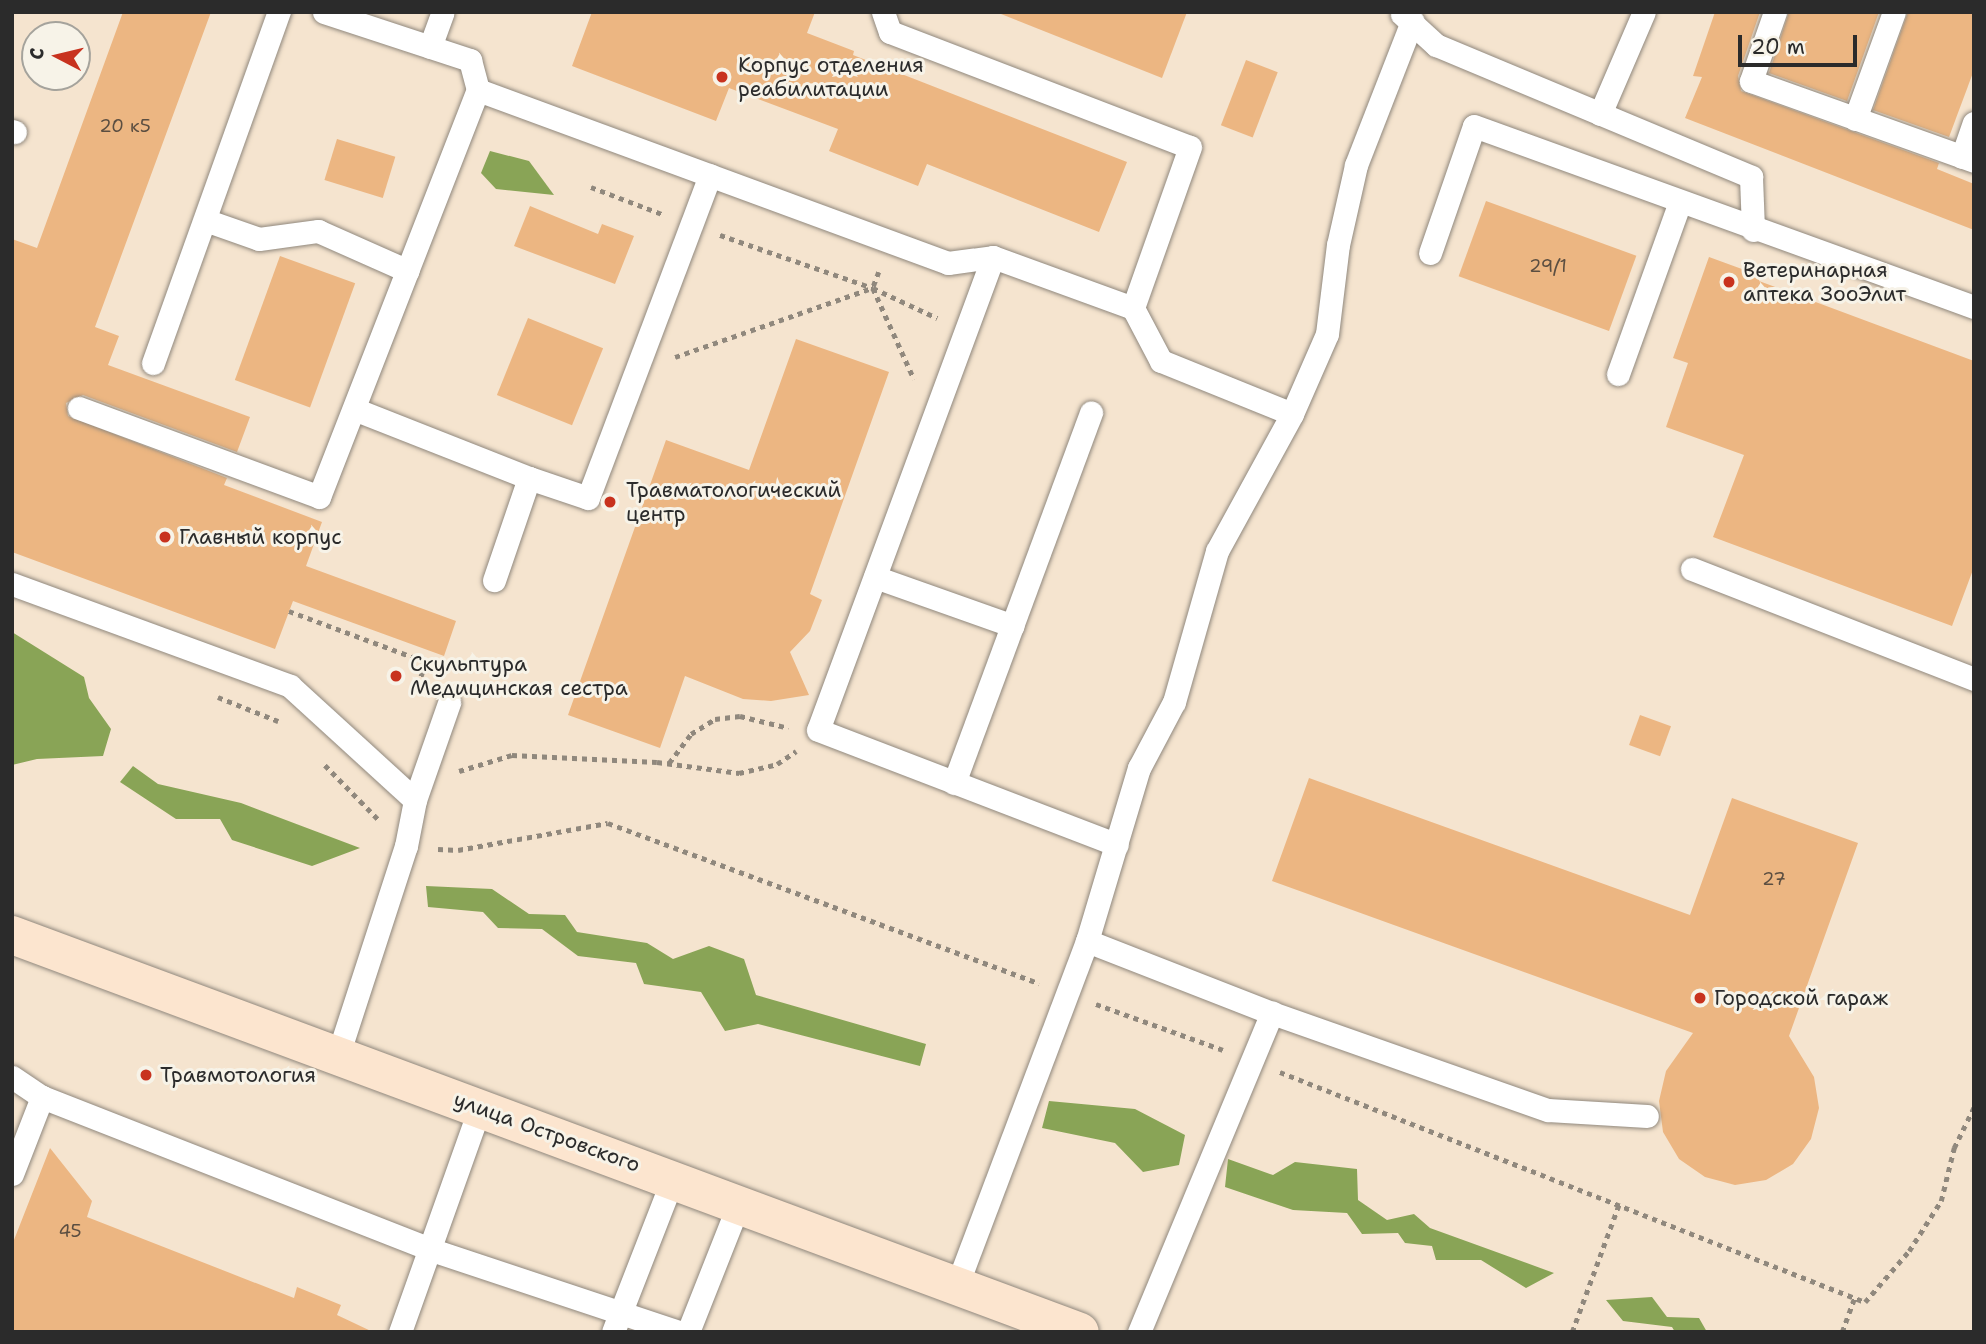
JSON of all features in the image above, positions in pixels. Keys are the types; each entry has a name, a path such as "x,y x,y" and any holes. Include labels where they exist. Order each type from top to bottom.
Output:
{"main road":[{"name":"улица Островского","path":"12,935 673,1178 1080,1332"}],"lane":[{"path":"153,363 279,12"},
{"path":"79,408 319,497 478,90 470,60 324,12"},
{"path":"430,47 443,12"},
{"path":"883,12 890,32 1190,147 1133,308"},
{"path":"1600,114 1644,12"},
{"path":"1775,12 1751,81 1968,159 1974,123"},
{"path":"1855,119 1894,12"},
{"path":"957,1285 1087,941 1139,768 1174,702 1217,551 1292,414 1327,334 1338,245 1356,165 1406,17 1436,45 1751,177 1753,230"},
{"path":"478,90 948,263 993,257 1133,308 1161,360 1292,414"},
{"path":"1430,253 1474,126 1753,230 1974,307"},
{"path":"354,409 529,478 588,498 639,370 710,175"},
{"path":"1618,374 1680,202"},
{"path":"205,220 259,239 318,232 408,271"},
{"path":"993,257 818,730 1117,845"},
{"path":"954,783 1091,412"},
{"path":"494,580 529,478"},
{"path":"1692,569 1974,679"},
{"path":"875,577 1013,626"},
{"path":"12,584 290,686 418,791"},
{"path":"338,1055 406,846 418,791 449,703"},
{"path":"1087,941 1272,1013 1548,1110 1647,1116"},
{"path":"1139,1332 1272,1013"},
{"path":"12,1077 42,1097 622,1325 680,1332"},
{"path":"12,1174 42,1097"},
{"path":"400,1332 480,1107"},
{"path":"622,1325 673,1178"},
{"path":"688,1332 740,1203"}],"path":[{"path":"591,187 873,288 943,320"},
{"path":"639,370 873,288"},
{"path":"873,288 932,421"},
{"path":"289,611 426,662 414,698"},
{"path":"205,692 282,723"},
{"path":"669,763 691,734 715,719 740,716 803,731"},
{"path":"418,791 512,755 669,763 738,773 777,764 798,750 801,740"},
{"path":"320,761 406,846 458,850 608,823 1251,1060 1865,1302 1876,1294 1941,1201 1954,1148 1974,1107"},
{"path":"1573,1332 1619,1205"},
{"path":"1842,1332 1855,1297"}],"green space":[{"path":"490,151 529,161 554,195 496,189 481,173"},
{"path":"12,632 84,677 89,698 111,729 103,756 37,759 12,765"},
{"path":"133,766 158,784 241,803 360,848 312,866 232,840 220,819 176,819 120,782"},
{"path":"426,886 492,889 529,914 565,915 577,932 647,943 673,959 709,946 744,959 756,995 926,1044 920,1066 758,1024 725,1031 701,992 644,984 636,963 578,956 542,929 498,928 483,912 428,907"},
{"path":"1049,1101 1135,1109 1185,1135 1179,1165 1143,1172 1115,1143 1042,1128"},
{"path":"1228,1159 1273,1175 1295,1162 1357,1169 1358,1200 1387,1220 1414,1214 1430,1228 1554,1273 1526,1288 1481,1260 1436,1260 1432,1246 1405,1243 1398,1233 1362,1234 1347,1213 1293,1210 1225,1187"},
{"path":"1652,1297 1667,1317 1699,1318 1707,1332 1675,1332 1672,1327 1623,1321 1606,1300"}],"building":[{"path":"123,12 211,12 95,327 119,336 108,365 250,417 237,452 83,395 66,403 68,416 227,478 224,485 322,522 306,566 456,621 444,656 293,601 275,649 12,552 12,239 37,248"},
{"path":"592,12 815,12 807,33 854,51 853,55 1127,162 1099,232 927,164 918,186 829,151 838,129 729,88 716,121 572,66"},
{"path":"996,12 1187,12 1162,78"},
{"path":"1715,12 1760,12 1738,76 1741,91 1939,163 1937,169 1974,184 1974,230 1685,118 1702,77 1693,76"},
{"path":"1789,12 1879,12 1847,101 1769,73"},
{"path":"1908,12 1974,12 1974,70 1949,137 1873,110"},
{"path":"1246,60 1278,72 1253,138 1221,125"},
{"path":"337,139 395,157 383,198 324,180"},
{"path":"1486,201 1636,256 1609,331 1459,276"},
{"path":"530,206 598,234 602,224 634,236 615,284 514,246"},
{"path":"280,256 355,283 310,407 235,380"},
{"path":"1709,257 1761,276 1759,281 1974,361 1974,567 1952,626 1713,537 1744,455 1666,427 1688,363 1673,358"},
{"path":"528,318 603,348 572,425 497,395"},
{"path":"796,339 889,372 810,594 822,600 810,631 790,652 809,695 771,701 743,699 685,676 660,748 568,715 666,440 749,470"},
{"path":"1640,715 1671,726 1660,756 1629,745"},
{"name":"Городской гараж","path":"1309,778 1690,915 1732,798 1858,843 1789,1036 1814,1077 1819,1108 1811,1139 1793,1164 1766,1180 1735,1185 1705,1177 1679,1159 1663,1132 1659,1101 1666,1071 1693,1033 1272,881"},
{"path":"50,1148 92,1201 87,1217 294,1298 297,1287 341,1305 337,1315 373,1332 12,1332 12,1245"}],"place":[{"name":"Корпус отделения реабилитации","path":"722,77"},
{"name":"Ветеринарная аптека ЗооЭлит","path":"1729,282"},
{"name":"Травматологический центр","path":"610,502"},
{"name":"Главный корпус","path":"165,537"},
{"name":"Скульптура Медицинская сестра","path":"396,676"},
{"name":"Городской гараж","path":"1700,998"},
{"name":"Травмотология","path":"146,1075"}]}
